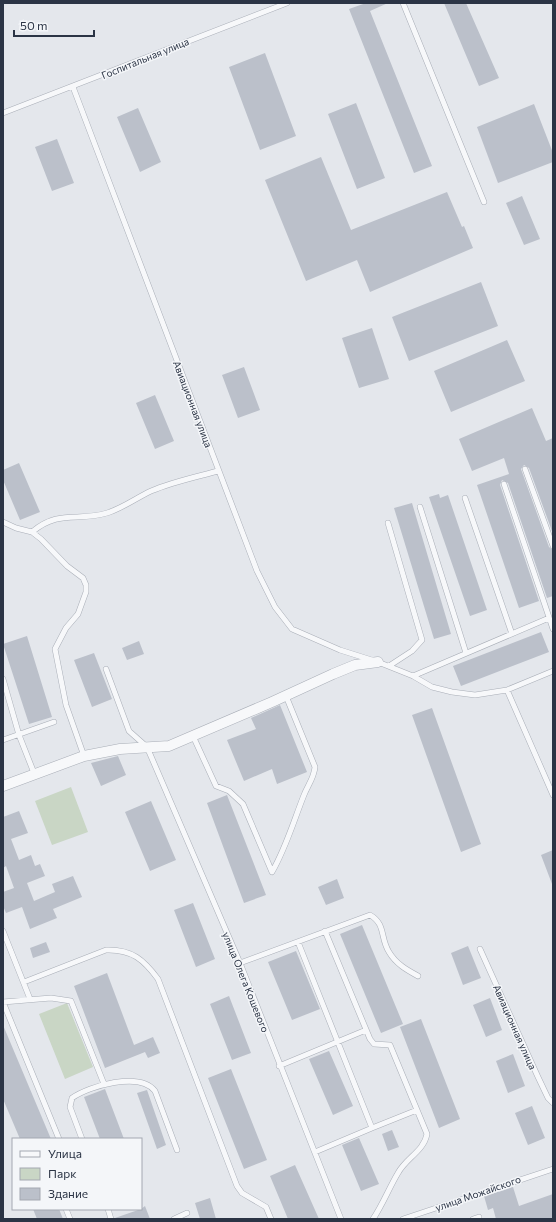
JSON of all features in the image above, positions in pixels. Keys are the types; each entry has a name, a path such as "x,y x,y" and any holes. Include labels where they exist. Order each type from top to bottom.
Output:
{"street":[{"path":"3,786 34,773 84,756 120,749 169,746 286,696 332,674 355,665 378,662"}],"lane":[{"name":"Госпитальная улица","path":"3,113 287,3"},
{"path":"403,3 484,202"},
{"name":"Авиационная улица","path":"73,87 257,571 275,607 292,629 340,650 389,666 413,676 432,687 452,692 476,695 507,690 553,672"},
{"path":"525,469 553,546"},
{"path":"32,532 42,524 52,520 68,516 89,516 106,513 151,491 218,471"},
{"path":"504,484 553,629"},
{"path":"465,498 512,634"},
{"path":"420,507 466,653"},
{"path":"3,522 16,528 32,532 41,539 67,566 83,578 86,585 86,592 78,614 66,628 55,648 66,706 84,756"},
{"path":"388,523 422,640 412,651 389,666"},
{"path":"413,676 549,618"},
{"path":"106,669 129,731 147,747"},
{"path":"3,678 19,736 34,773"},
{"path":"507,690 553,795"},
{"path":"193,736 216,786 229,791 243,804 272,872 314,775 315,766 286,696"},
{"path":"3,740 19,736 54,722"},
{"name":"улица Олега Кошевого","path":"147,747 240,963 279,1066 341,1219"},
{"path":"240,963 370,915 377,919 381,925 383,940 395,961 418,976"},
{"path":"3,931 30,999"},
{"path":"325,931 366,1030 374,1044 390,1045 427,1134 426,1141 398,1172 382,1205 372,1219"},
{"path":"298,942 372,1128"},
{"name":"Авиационная улица","path":"480,949 538,1077 548,1098 553,1103"},
{"path":"24,982 106,950 116,950 132,954 147,964 158,980 237,1186 242,1193 266,1207 271,1219"},
{"path":"59,1138 3,1002 51,998 71,1001 104,1084"},
{"path":"279,1066 366,1030"},
{"path":"82,1138 70,1107 70,1102 77,1095 104,1084 135,1081 152,1088 177,1150"},
{"path":"315,1152 417,1110"},
{"name":"улица Можайского","path":"403,1219 553,1169"},
{"path":"174,1219 187,1213"}],"green space":[{"path":"71,787 88,832 52,845 35,801"},
{"path":"67,1003 93,1067 65,1079 39,1014"}],"building":[{"path":"366,3 388,3 370,11 432,166 414,173 349,9"},
{"path":"444,3 466,3 499,78 479,86"},
{"path":"265,53 296,136 260,150 229,67"},
{"path":"356,103 385,178 357,189 328,114"},
{"path":"534,104 553,153 553,162 498,183 477,127"},
{"path":"138,108 161,162 140,172 117,117"},
{"path":"57,139 74,183 52,191 35,147"},
{"path":"321,157 351,230 447,192 473,248 370,292 357,260 306,281 265,180"},
{"path":"522,196 540,239 524,245 506,203"},
{"path":"481,282 498,326 409,361 392,317"},
{"path":"372,328 389,379 359,388 342,338"},
{"path":"507,340 525,381 451,412 434,371"},
{"path":"244,367 260,410 238,418 222,375"},
{"path":"155,395 174,441 155,449 136,403"},
{"path":"532,408 546,441 553,438 553,534 529,468 524,465 521,469 549,547 553,550 553,596 547,598 508,483 502,480 500,485 539,601 519,608 477,485 509,474 504,458 472,471 459,439"},
{"path":"19,463 40,512 20,520 3,480 3,470"},
{"path":"439,494 440,498 448,495 487,610 470,616 429,497"},
{"path":"412,503 451,634 434,639 394,508"},
{"path":"541,632 549,652 461,686 453,666"},
{"path":"27,636 52,717 29,724 3,644"},
{"path":"139,641 144,654 127,660 122,648"},
{"path":"94,653 112,699 92,707 74,660"},
{"path":"280,705 307,772 277,784 272,769 244,781 227,740 256,729 251,718"},
{"path":"432,708 481,844 461,852 412,715"},
{"path":"118,756 126,775 101,786 91,763"},
{"path":"227,795 266,895 244,903 207,803"},
{"path":"151,801 176,860 150,871 125,812"},
{"path":"19,811 28,833 11,839 19,860 31,855 35,866 40,864 45,876 27,883 34,901 55,892 52,884 73,876 82,897 53,909 57,918 30,929 22,907 6,913 3,906 3,892 14,888 6,866 3,868 3,817"},
{"path":"553,850 553,884 552,884 541,855"},
{"path":"337,879 344,898 326,905 318,887"},
{"path":"193,903 215,959 196,967 174,910"},
{"path":"362,925 403,1024 381,1033 340,934"},
{"path":"46,942 50,952 33,958 30,948"},
{"path":"468,946 481,978 463,985 451,953"},
{"path":"296,951 320,1009 292,1020 268,962"},
{"path":"107,973 134,1045 153,1037 160,1053 148,1058 145,1052 105,1068 74,986"},
{"path":"229,996 251,1053 232,1060 210,1004"},
{"path":"490,998 502,1030 486,1037 473,1005"},
{"path":"421,1019 460,1119 439,1128 400,1027"},
{"path":"3,1025 51,1138 20,1138 3,1099"},
{"path":"329,1051 353,1106 333,1115 309,1059"},
{"path":"513,1054 525,1086 508,1093 496,1061"},
{"path":"231,1069 267,1160 244,1169 208,1078"},
{"path":"105,1089 124,1138 100,1138 84,1097"},
{"path":"147,1090 166,1145 157,1149 137,1093"},
{"path":"532,1106 545,1138 528,1145 515,1113"},
{"path":"392,1130 399,1147 388,1151 382,1134"},
{"path":"359,1138 379,1184 361,1191 342,1145"},
{"path":"295,1165 319,1219 288,1219 270,1176"},
{"path":"513,1187 519,1206 553,1194 553,1219 496,1219 493,1208 488,1210 484,1196"},
{"path":"210,1198 216,1219 200,1219 195,1203"},
{"path":"145,1206 150,1219 115,1219 138,1210 142,1210"},
{"path":"33,1210 59,1210 63,1219 37,1219"}]}
